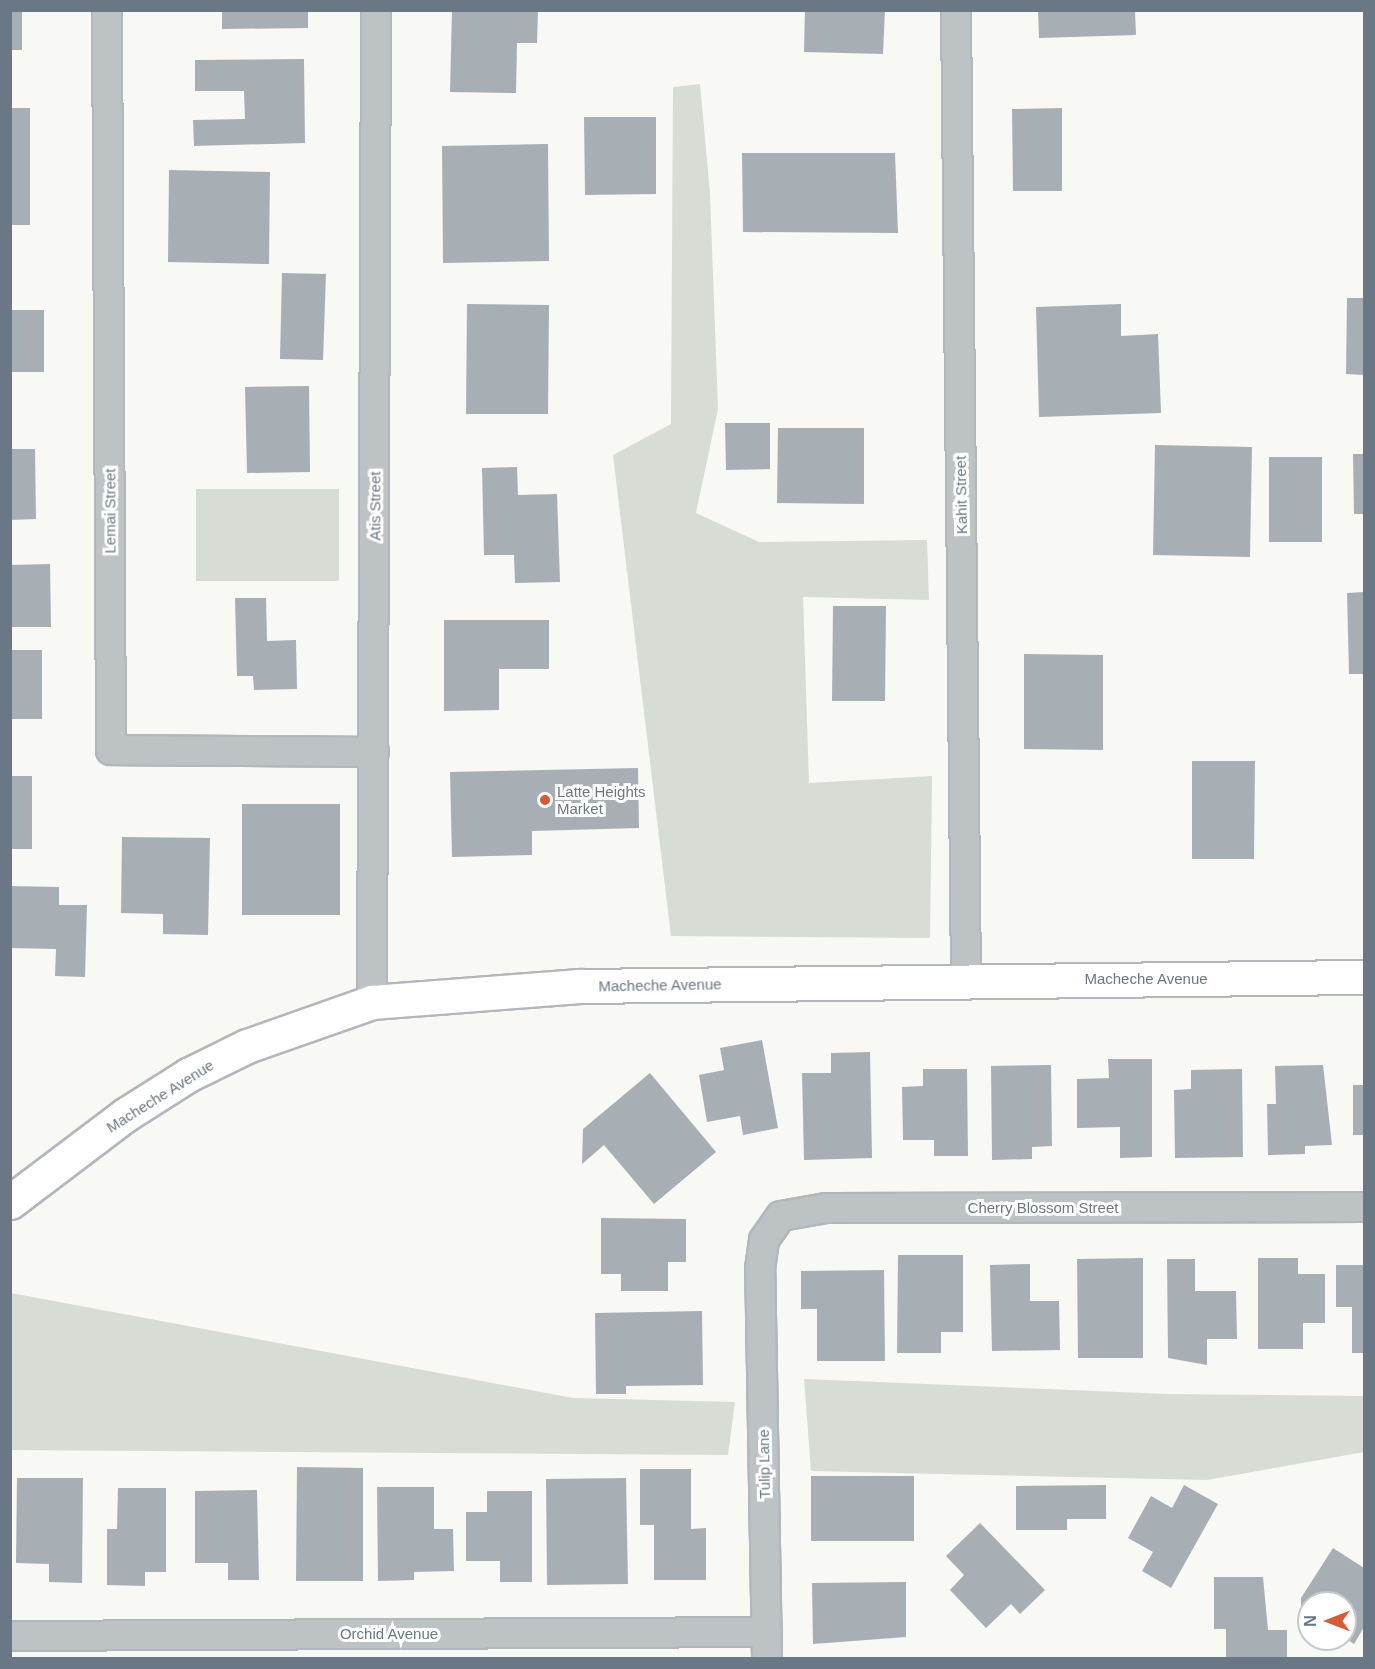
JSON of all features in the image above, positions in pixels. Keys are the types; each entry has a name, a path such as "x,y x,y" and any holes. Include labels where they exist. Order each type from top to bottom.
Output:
{"main road":[{"name":"Macheche Avenue","path":"10,1202 125,1115 188,1075 247,1046 372,1002 579,986 1365,977"}],"street":[{"name":"Lemai Street","path":"107,10 111,750 374,752"},
{"name":"Atis Street","path":"372,1002 376,10"},
{"name":"Kahit Street","path":"956,10 966,980"},
{"name":"Cherry Blossom Street","path":"760,1269 765,1240 781,1216 804,1209 1365,1207"},
{"name":"Tulip Lane","path":"760,1269 767,1645"},
{"name":"Orchid Avenue","path":"10,1636 767,1645"}],"shaded area":[{"path":"700,84 710,193 718,409 696,513 759,542 927,540 929,600 803,597 809,783 932,776 930,938 671,936 613,455 671,424 673,87"},
{"path":"196,489 339,489 339,581 196,581"},
{"path":"11,1293 573,1398 735,1402 728,1455 11,1450"},
{"path":"804,1379 1167,1394 1364,1396 1364,1452 1207,1480 811,1471"}],"building":[{"path":"10,10 22,10 22,50 10,50"},
{"path":"222,10 308,10 308,28 222,29"},
{"path":"452,10 538,10 537,43 517,43 516,93 450,92"},
{"path":"805,10 885,10 883,54 804,52"},
{"path":"1038,10 1135,10 1136,35 1039,38"},
{"path":"304,59 305,143 194,146 193,120 245,119 244,91 195,91 195,60"},
{"path":"10,108 30,108 30,225 10,225"},
{"path":"1062,108 1062,191 1013,191 1012,109"},
{"path":"584,117 656,117 656,194 585,195"},
{"path":"548,144 549,261 443,263 442,146"},
{"path":"742,153 895,153 898,233 743,232"},
{"path":"169,170 270,172 269,264 168,262"},
{"path":"282,273 326,274 323,360 280,359"},
{"path":"1347,298 1364,298 1364,375 1346,374"},
{"path":"467,304 549,305 548,414 466,414"},
{"path":"1121,304 1121,336 1158,334 1161,413 1039,417 1036,307"},
{"path":"10,310 44,310 44,372 10,372"},
{"path":"309,386 310,472 247,473 245,387"},
{"path":"725,423 770,423 770,469 726,470"},
{"path":"778,428 864,428 864,504 777,503"},
{"path":"1155,445 1252,447 1250,557 1153,555"},
{"path":"10,449 35,449 36,519 10,520"},
{"path":"1353,454 1364,454 1364,514 1354,514"},
{"path":"1269,457 1322,457 1322,542 1269,542"},
{"path":"517,467 518,495 557,494 560,582 515,583 514,555 484,555 482,468"},
{"path":"50,564 51,627 10,627 10,565"},
{"path":"1364,592 1364,674 1349,674 1347,593"},
{"path":"235,598 266,598 267,641 296,640 297,689 254,690 253,676 237,676"},
{"path":"833,606 886,606 885,701 832,701"},
{"path":"444,620 549,620 549,669 499,669 499,710 444,711"},
{"path":"10,650 42,650 42,719 10,719"},
{"path":"1024,654 1103,655 1103,750 1024,749"},
{"path":"1192,761 1255,761 1254,859 1192,859"},
{"name":"Latte Heights Market","path":"638,768 639,828 532,831 532,855 452,857 450,772"},
{"path":"10,776 32,776 32,849 10,849"},
{"path":"242,804 340,804 340,915 242,915"},
{"path":"122,837 210,838 208,935 163,934 163,914 121,913"},
{"path":"10,886 59,887 59,905 87,905 85,977 55,976 56,949 10,948"},
{"path":"762,1040 778,1128 743,1135 740,1116 707,1122 699,1075 724,1070 720,1048"},
{"path":"870,1052 872,1158 804,1160 802,1073 831,1073 831,1053"},
{"path":"1108,1059 1152,1059 1152,1157 1120,1158 1120,1127 1077,1128 1077,1079 1109,1078"},
{"path":"1051,1065 1052,1146 1032,1147 1032,1159 992,1160 991,1066"},
{"path":"1323,1065 1332,1145 1305,1146 1305,1154 1268,1155 1267,1104 1276,1104 1275,1066"},
{"path":"923,1069 967,1069 968,1156 934,1156 934,1140 903,1140 902,1087 923,1086"},
{"path":"1242,1069 1243,1157 1175,1158 1174,1090 1191,1089 1191,1070"},
{"path":"650,1073 716,1152 654,1204 604,1145 582,1164 583,1129"},
{"path":"1353,1085 1364,1085 1364,1135 1353,1135"},
{"path":"601,1218 686,1219 686,1262 668,1262 668,1291 621,1291 621,1274 601,1274"},
{"path":"898,1255 963,1255 963,1332 941,1332 941,1353 897,1353"},
{"path":"1143,1258 1143,1358 1078,1358 1077,1259"},
{"path":"1258,1258 1298,1258 1298,1274 1325,1274 1325,1323 1303,1323 1303,1349 1258,1349"},
{"path":"1167,1259 1195,1259 1195,1291 1236,1291 1237,1339 1207,1339 1207,1365 1168,1358"},
{"path":"1030,1264 1030,1301 1059,1301 1060,1350 992,1351 990,1265"},
{"path":"1336,1265 1364,1265 1364,1353 1352,1353 1352,1307 1336,1307"},
{"path":"884,1270 885,1361 817,1361 817,1309 801,1309 801,1271"},
{"path":"702,1311 703,1385 626,1386 626,1394 596,1394 595,1313"},
{"path":"297,1467 363,1468 363,1581 296,1581"},
{"path":"640,1469 691,1469 691,1529 706,1528 706,1580 654,1580 654,1525 640,1525"},
{"path":"811,1476 914,1476 914,1541 811,1541"},
{"path":"17,1478 83,1478 82,1583 49,1582 49,1564 16,1563"},
{"path":"626,1478 628,1584 547,1585 546,1479"},
{"path":"1106,1485 1106,1519 1067,1519 1067,1530 1016,1530 1016,1486"},
{"path":"1184,1485 1218,1504 1171,1588 1142,1571 1153,1552 1128,1538 1151,1496 1172,1508"},
{"path":"377,1487 434,1487 434,1529 453,1529 454,1571 414,1572 414,1580 378,1581"},
{"path":"118,1488 166,1488 166,1572 145,1572 145,1586 107,1585 107,1529 117,1529"},
{"path":"257,1490 259,1580 228,1580 228,1563 195,1563 195,1491"},
{"path":"487,1491 532,1491 532,1582 500,1582 500,1561 466,1561 466,1512 487,1512"},
{"path":"980,1523 1045,1590 1020,1614 1011,1604 986,1628 950,1590 964,1575 946,1556"},
{"path":"1333,1548 1364,1568 1364,1627 1357,1639 1357,1591 1305,1591"},
{"path":"1214,1577 1263,1577 1268,1630 1287,1630 1287,1658 1226,1658 1226,1629 1214,1629"},
{"path":"906,1582 906,1637 813,1644 812,1583"}],"place":[{"name":"Latte Heights Market","path":"545,800"}]}
